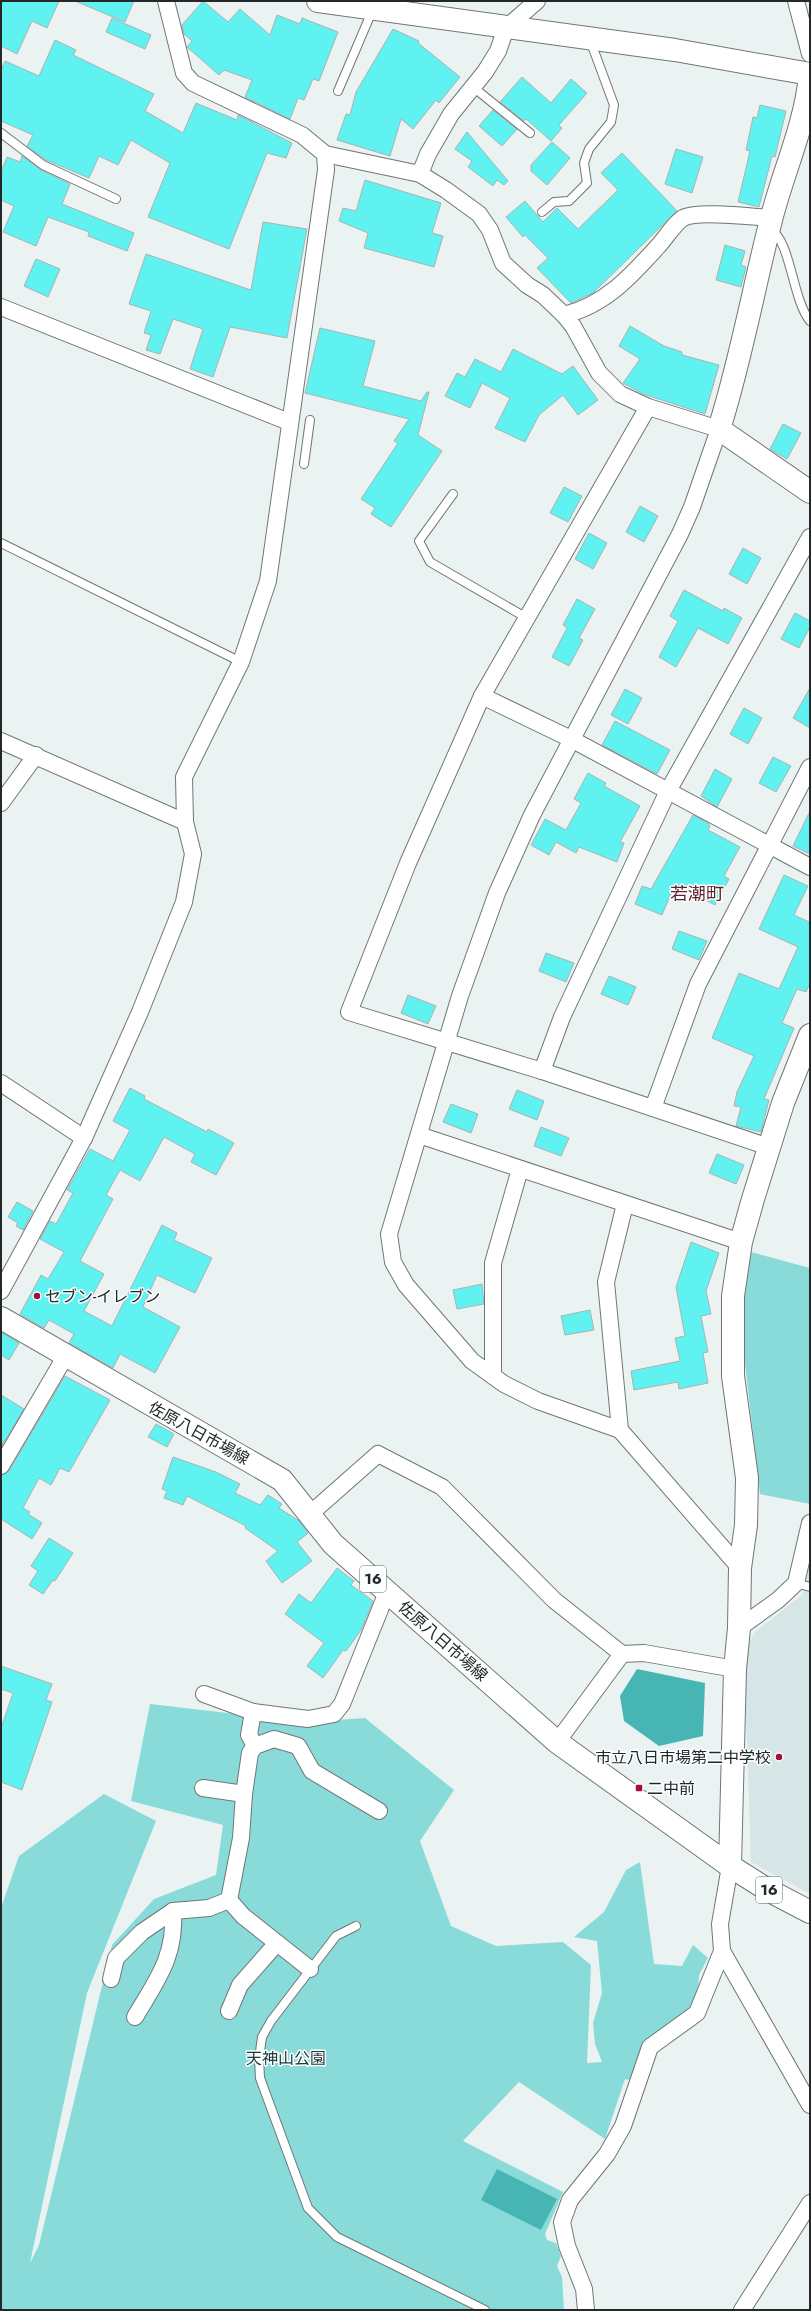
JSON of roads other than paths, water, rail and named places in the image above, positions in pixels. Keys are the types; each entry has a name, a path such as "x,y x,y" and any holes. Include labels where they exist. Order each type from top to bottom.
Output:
{"street":[{"path":"166,1 184,73 193,83 302,135 325,154 420,174 479,214 490,230 503,263 527,285 543,295 564,315 573,326 599,373 620,394 648,407 719,429 810,492"},
{"path":"318,1 506,28 589,37 675,50 810,75 804,115 770,224 734,382 692,507 680,534 532,814 497,893 474,953 418,1135 390,1234 393,1262 406,1285 472,1361 493,1376 538,1401 620,1430 740,1568"},
{"path":"420,174 428,154 451,114 498,51 506,28 537,1"},
{"path":"796,1 810,54"},
{"path":"1,1290 84,1138 140,1012 184,902 193,854 185,822 184,776 241,662 268,581 289,422 326,170 325,154"},
{"path":"564,315 581,311 601,300 630,277 683,218 700,214 770,224"},
{"path":"1,307 289,422"},
{"path":"648,407 482,696 408,863 349,1012 542,1071 769,1147"},
{"path":"542,1071 562,1017 668,791 810,537"},
{"path":"482,696 571,740 810,867"},
{"path":"1,741 36,755 185,822"},
{"path":"1,803 36,755"},
{"path":"653,1108 698,984 768,845 810,767"},
{"path":"810,1035 769,1147 741,1242 732,1296 733,1376 747,1478 746,1525 740,1568 739,1628 735,1669 730,1866 720,1924 722,1951 810,2105"},
{"path":"1,1083 84,1138"},
{"path":"418,1135 741,1242"},
{"path":"493,1376 493,1263 520,1169"},
{"path":"620,1430 606,1282 625,1204"},
{"name":"佐原八日市場線","path":"1,1318 65,1357 282,1480 333,1544 557,1742 730,1866 768,1890 810,1912"},
{"path":"1,1466 65,1357"},
{"path":"310,1514 378,1454 442,1487 554,1600 622,1654 644,1653 735,1669"},
{"path":"739,1628 778,1600 803,1585 810,1523"},
{"path":"204,1694 253,1712 308,1719 334,1714 342,1704 387,1592"},
{"path":"557,1742 622,1654"},
{"path":"253,1712 249,1735 255,1746"},
{"path":"229,1900 242,1838 244,1794 250,1753 255,1746 274,1739 298,1746 312,1771 379,1812"},
{"path":"203,1788 244,1794"},
{"path":"111,1979 116,1958 142,1932 173,1911 209,1908 229,1900"},
{"path":"229,1900 243,1916 310,1969"},
{"path":"136,2017 166,1964 174,1931 173,1911"},
{"path":"229,2011 240,1985 277,1943"},
{"path":"586,2310 584,2289 567,2246 562,2222 570,2200 607,2154 623,2126 650,2047 696,2013 722,1951"},
{"path":"742,2310 810,2203"}],"lane":[{"path":"338,91 373,9"},
{"path":"542,212 554,202 569,201 587,183 584,163 589,149 611,122 614,105 589,37"},
{"path":"473,86 530,133"},
{"path":"1,133 43,165 116,199"},
{"path":"770,224 782,241 795,290 805,315 810,321"},
{"path":"304,464 310,420"},
{"path":"453,494 419,541 430,562 527,618"},
{"path":"1,543 241,662"},
{"path":"356,1926 336,1936 271,2021 262,2037 259,2059 260,2078 308,2208 337,2237 485,2310"}],"place":[{"name":"セブン-イレブン","path":"37,1296"},
{"name":"市立八日市場第二中学校","path":"779,1757"},
{"name":"二中前","path":"639,1788"}],"district":[{"name":"若潮町","path":"697,894"}],"park label":[{"name":"天神山公園","path":"286,2058"}]}
